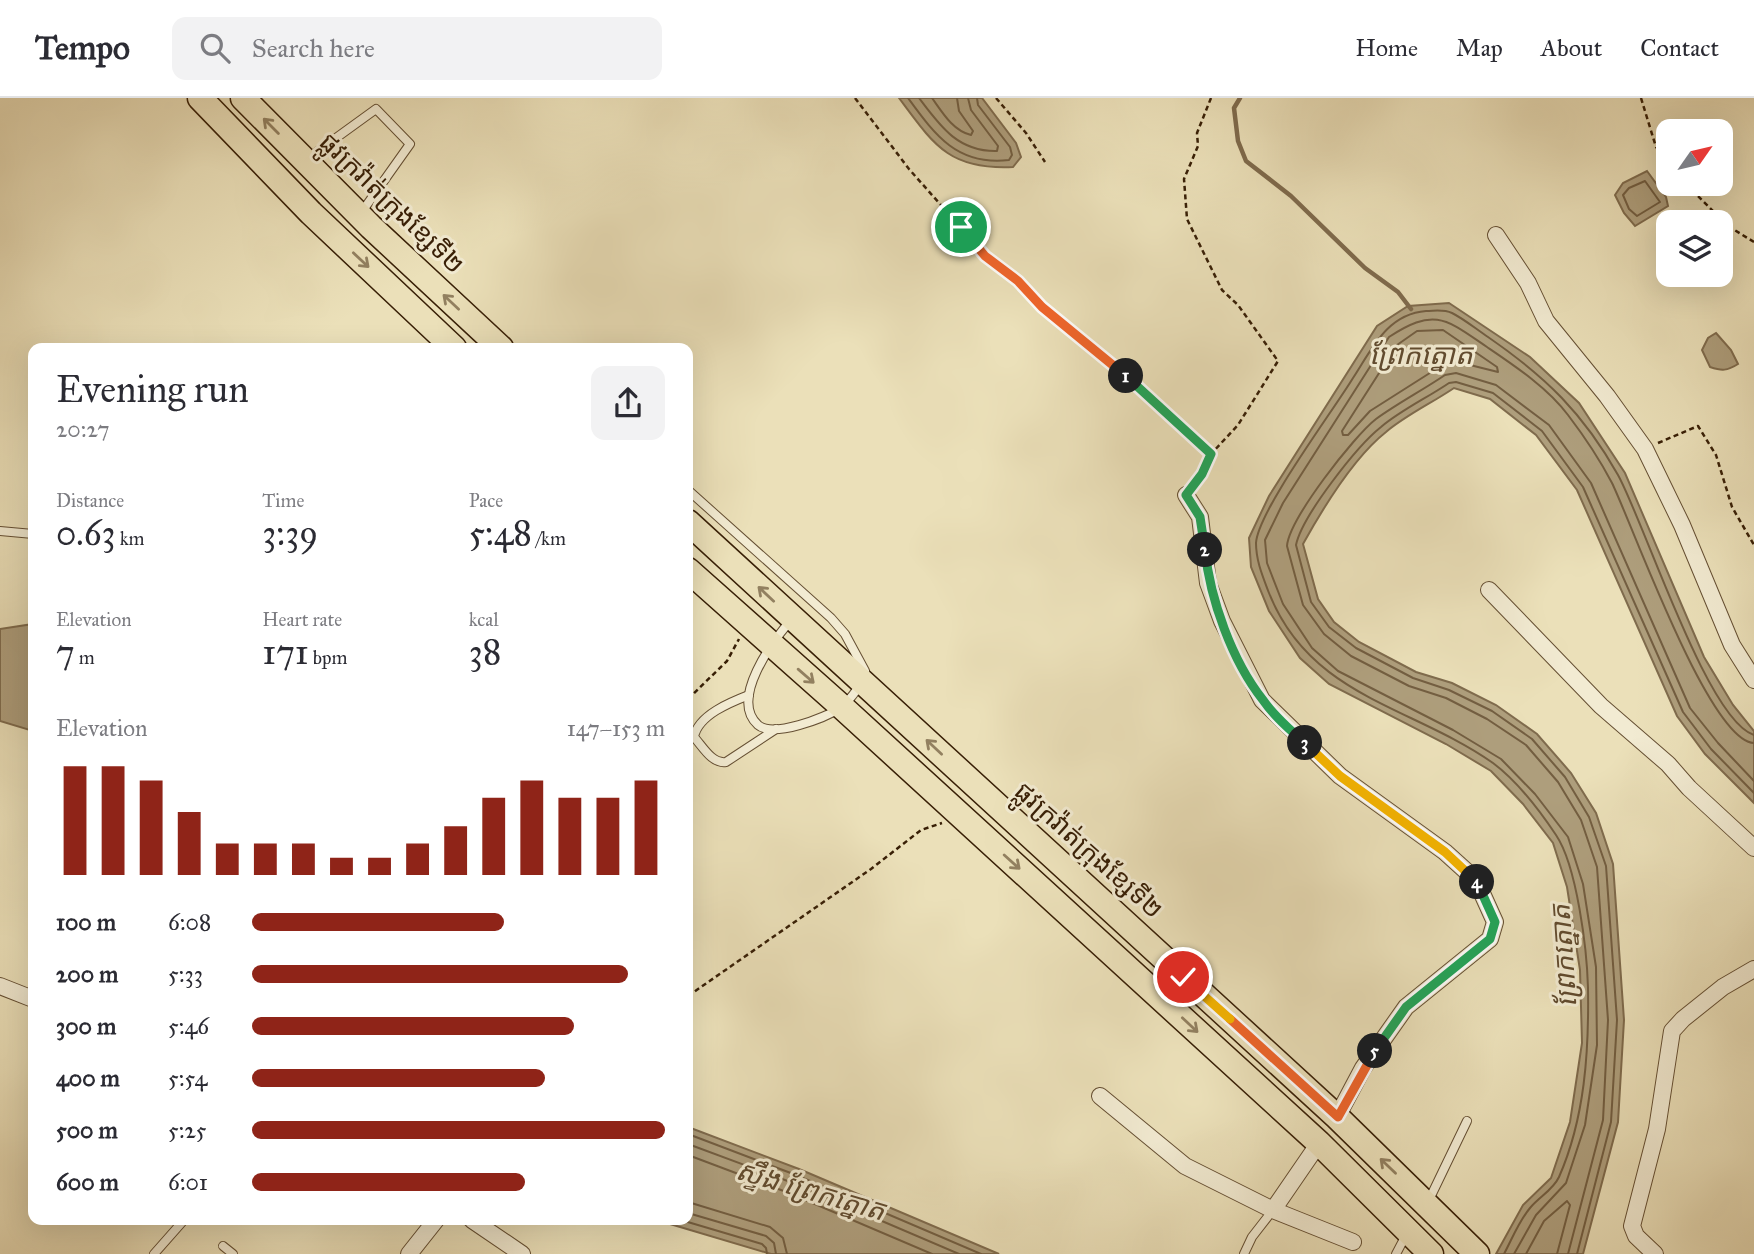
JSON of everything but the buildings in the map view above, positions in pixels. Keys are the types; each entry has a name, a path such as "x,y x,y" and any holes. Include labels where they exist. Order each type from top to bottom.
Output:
{"main road":[{"path":"200,98 311,213 449,343"},
{"name":"ផ្លូវក្រវ៉ាត់ក្រុងខ្សែទី២","path":"243,98 360,216 496,343"},
{"name":"ផ្លូវក្រវ៉ាត់ក្រុងខ្សែទី២","path":"693,527 1338,1117 1477,1254"},
{"path":"716,596 740,570"},
{"path":"693,575 842,707 1319,1143 1431,1254"},
{"path":"1086,929 1106,906"}],"street":[{"path":"1496,235 1528,283 1546,321 1645,449 1682,525 1732,645 1754,680"},
{"path":"1186,495 1200,517 1209,583 1222,621 1262,700 1340,776 1445,852 1476,880 1495,922 1490,939 1406,1007 1363,1068 1338,1117"},
{"path":"1489,590 1601,706 1668,764 1689,788 1754,848"},
{"path":"1655,1254 1636,1236 1632,1226 1657,1129 1672,1031 1683,1018 1723,987 1754,969"},
{"path":"0,986 28,997"},
{"path":"1100,1096 1185,1166 1273,1210 1353,1242"},
{"path":"1273,1210 1319,1143"},
{"path":"409,1254 432,1225"},
{"path":"479,1225 522,1254"}],"lane":[{"path":"305,160 376,109 410,144 360,216"},
{"path":"693,495 838,626 845,634 871,689 806,724 762,728 749,708 749,695 770,644 793,619"},
{"path":"0,531 28,534"},
{"path":"749,695 722,706 694,737 715,761 726,762 778,728"},
{"path":"1427,1204 1467,1121"},
{"path":"1244,1254 1252,1237 1273,1210"},
{"path":"154,1254 180,1225"},
{"path":"1396,1254 1409,1230"},
{"path":"223,1246 233,1254"}],"path":[{"path":"855,98 909,169 985,256 1018,281 1042,307 1148,395 1211,454"},
{"path":"996,98 1026,133 1045,162"},
{"path":"1186,495 1202,474 1211,454 1238,425 1278,361 1238,304 1222,290 1187,219 1184,178 1198,146 1197,134 1211,98"},
{"path":"1641,98 1656,146"},
{"path":"1698,196 1728,226 1754,243"},
{"path":"1645,449 1698,426 1716,455 1732,507 1754,545"},
{"path":"693,694 727,662 747,624"},
{"path":"693,993 871,869 921,830 961,816"}],"water":[{"path":"899,98 982,98 1016,143 1021,157 1013,167 991,167 958,159 934,141"},
{"path":"1647,171 1656,183 1656,196 1665,196 1668,206 1656,210 1656,213 1635,226 1624,213 1615,195 1623,183"},
{"name":"ព្រែកត្នោត","path":"1449,303 1530,357 1579,403 1625,473 1704,657 1733,705 1754,731 1754,803 1705,754 1677,716 1577,490 1536,435 1490,399 1454,388 1394,426 1362,455 1351,469 1303,544 1318,599 1334,622 1359,642 1416,672 1452,683 1496,705 1537,734 1571,773 1596,813 1613,864 1624,1020 1618,1122 1583,1254 1496,1254 1523,1205 1551,1178 1570,1122 1582,1043 1580,970 1567,887 1553,843 1523,804 1491,771 1446,744 1329,684 1300,658 1269,611 1251,567 1249,538 1269,496 1377,326 1408,306"},
{"path":"1716,333 1731,350 1738,364 1731,368 1724,370 1710,367 1702,350 1708,338"},
{"path":"28,625 28,729 0,721 0,629"},
{"name":"ស្ទឹង ព្រែកត្នោត","path":"693,1129 799,1169 999,1254 771,1254 673,1225 693,1225"}],"waterway":[{"path":"1240,98 1234,108 1238,141 1246,161 1291,196 1365,268 1398,292 1411,309"}],"route":[{"path":"961,227 985,256 1018,281 1042,307 1148,395 1211,454 1202,474 1186,495 1200,517 1209,583 1222,621 1262,700 1340,776 1445,852 1476,880 1495,922 1490,939 1406,1007 1363,1068 1338,1117 1183,977"}]}
